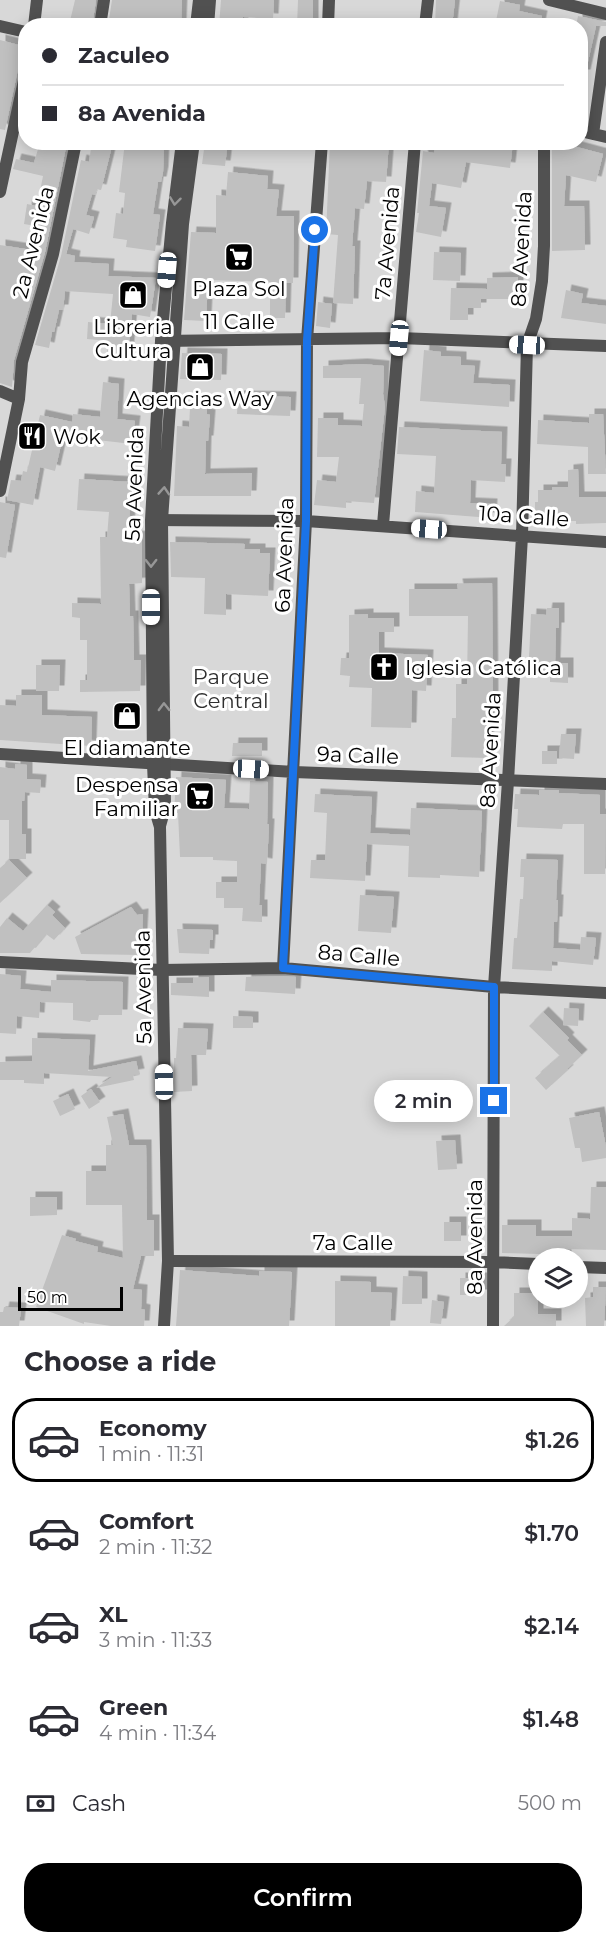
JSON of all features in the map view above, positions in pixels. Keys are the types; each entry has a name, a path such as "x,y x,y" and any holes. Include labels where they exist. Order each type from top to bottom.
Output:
{"street":[{"path":"35,18 37,0"},
{"path":"101,18 104,0"},
{"path":"197,18 199,0"},
{"path":"209,18 210,0"},
{"path":"328,18 329,0"},
{"path":"426,18 428,0"},
{"path":"549,0 606,14"},
{"path":"0,26 18,30"},
{"path":"588,127 606,42"},
{"path":"0,192 18,108"},
{"path":"588,132 606,137"},
{"name":"2a Avenida","path":"0,491 19,399 22,362 53,254 74,150"},
{"name":"5a Avenida","path":"161,440 174,340 182,150"},
{"name":"5a Avenida","path":"164,1326 168,1262 160,828 155,810 159,764 157,520 161,440 161,341 178,223 192,150"},
{"name":"6a Avenida","path":"283,968 306,521 307,340 321,150"},
{"name":"7a Avenida","path":"383,525 414,150"},
{"name":"8a Avenida","path":"493,1326 494,987 522,536 527,345 536,319 542,281 544,150"},
{"name":"11 Calle","path":"161,341 399,338 527,345 606,346"},
{"path":"0,391 19,399"},
{"name":"10a Calle","path":"157,520 306,521 606,542"},
{"name":"9a Calle","path":"0,754 294,772 606,784"},
{"name":"8a Calle","path":"0,962 162,970 283,968 494,987 606,993"},
{"name":"7a Calle","path":"168,1262 528,1264"},
{"path":"588,1267 606,1268"}],"green space":[{"name":"Parque Central","path":"0,0 606,0 606,1326 0,1326"}],"building":[{"path":"75,0 96,0 93,18 71,18"},
{"path":"112,0 182,0 181,18 109,18"},
{"path":"221,0 274,0 273,18 220,18"},
{"path":"298,0 313,0 313,18 297,18"},
{"path":"436,0 455,0 453,18 435,18"},
{"path":"500,1 520,5 519,11 542,16 542,18 497,18"},
{"path":"588,18 606,22 606,26 596,26 588,62"},
{"path":"0,40 18,45 18,69 5,130 0,129"},
{"path":"38,150 65,150 45,252 14,360 12,387 0,383 0,245 38,251 42,227 24,224 27,204 37,206 43,176 13,169 16,159 34,163"},
{"path":"91,150 111,150 101,190 97,189 95,195 92,194 86,215 94,217 89,234 73,229 66,254 75,256 74,262 109,264 108,276 156,278 150,317 132,314 128,355 107,353 108,341 87,339 88,322 110,324 113,294 65,291 63,310 59,310 49,348 35,345 61,256 81,160 89,162"},
{"path":"124,150 164,150 163,172 161,182 158,182 153,214 160,215 155,251 126,247 127,240 113,238 116,213 123,214 125,193 119,192"},
{"path":"204,150 227,150 225,166 202,164"},
{"path":"330,150 388,150 386,182 367,181 364,209 355,208 352,246 355,246 353,304 333,303 338,235 326,234"},
{"path":"435,150 512,150 510,168 466,162 461,188 432,183 429,206 446,208 441,237 416,232 423,151 434,153"},
{"path":"552,150 588,150 603,154 596,182 566,175 564,206 584,206 585,250 552,251"},
{"path":"228,172 268,176 267,189 279,190 276,216 294,216 293,283 286,283 285,318 270,318 270,282 208,280 206,321 184,320 191,232 216,233 216,195 226,196"},
{"path":"434,252 461,253 460,281 433,280"},
{"path":"518,277 518,299 481,299 481,308 468,308 468,320 450,320 451,288 487,289 487,278"},
{"path":"566,290 583,294 581,303 606,306 606,324 561,318"},
{"path":"318,302 332,304 330,328 316,326"},
{"path":"424,350 441,352 441,356 461,357 461,365 475,366 473,383 510,385 509,407 420,401"},
{"name":"Agencias Way","path":"182,353 222,354 221,380 180,379"},
{"path":"362,364 384,366 385,407 374,503 346,501 346,508 314,505 317,480 336,482 339,457 317,457 318,418 338,418 338,425 362,426 364,404 359,404 361,378 323,378 323,366"},
{"path":"103,382 119,384 117,419 135,421 132,444 63,436 55,471 40,467 33,505 7,500 11,480 21,481 23,471 27,472 40,415 72,422 73,414 100,417"},
{"path":"238,396 291,397 290,416 237,414"},
{"path":"190,408 207,408 207,414 210,415 205,474 252,473 251,496 174,496 177,426 189,427"},
{"path":"589,414 603,414 606,474 588,474 588,447 537,444 538,420 589,423"},
{"path":"399,427 502,432 501,464 506,464 505,482 471,480 470,503 492,504 491,518 415,512 416,491 434,493 436,456 397,454"},
{"path":"578,469 579,497 606,497 606,523 576,524 576,521 535,521 535,502 538,502 538,490 568,487 568,470"},
{"path":"79,479 131,482 129,537 142,536 142,583 129,584 130,616 133,616 134,660 141,660 140,691 80,692 80,680 87,680 87,640 80,640 80,618 72,617 72,603 101,604 100,537 107,537 109,512 77,510"},
{"path":"0,502 15,505 6,558 0,557"},
{"path":"170,542 245,544 244,549 260,549 260,553 270,553 268,596 226,594 226,615 204,614 205,578 171,577"},
{"path":"492,583 493,710 489,710 488,758 451,757 452,718 456,718 456,684 467,684 468,616 409,616 409,589 458,589 457,584"},
{"path":"547,608 559,608 555,663 568,663 568,683 550,682 550,673 524,673 524,658 529,658 531,614 546,615"},
{"path":"368,614 368,618 394,618 394,632 379,632 379,653 428,655 426,691 412,690 411,728 371,727 372,688 349,687 350,676 340,675 341,658 349,658 349,615"},
{"path":"36,665 60,665 59,691 36,691"},
{"path":"16,695 42,695 42,715 92,717 91,746 0,740 0,705 16,706"},
{"path":"561,734 576,734 574,759 559,758"},
{"path":"233,743 262,743 262,756 232,756"},
{"path":"542,751 557,751 557,764 542,764"},
{"path":"15,764 27,765 27,779 41,780 40,793 25,792 24,801 22,801 22,834 26,834 26,859 9,859 9,820 0,820 0,767 15,769"},
{"path":"176,777 226,780 224,808 249,809 250,781 268,782 267,864 261,863 259,905 262,905 262,922 242,921 243,908 224,908 224,898 216,898 216,882 237,882 237,861 213,860 213,857 180,857 178,813 174,813"},
{"path":"539,790 600,795 600,814 606,814 605,874 584,874 584,824 563,824 562,829 517,827 518,809 514,809 515,794 539,795"},
{"path":"315,794 372,797 370,833 410,835 411,808 482,811 479,877 440,875 440,878 408,877 409,846 367,844 365,881 310,878 311,860 325,860 327,813 314,812"},
{"path":"521,859 558,860 557,922 554,922 553,948 580,950 581,937 596,938 593,965 552,961 552,971 512,969 520,899 523,899 524,877 520,877"},
{"path":"9,860 27,878 0,903 0,868"},
{"path":"360,895 394,897 391,933 358,931"},
{"path":"47,905 55,912 52,915 65,928 54,940 46,934 30,953 0,953 0,927 7,918 23,931"},
{"path":"131,907 137,915 143,914 141,955 81,954 75,937"},
{"path":"177,929 213,930 209,954 179,953"},
{"path":"0,974 21,976 20,989 51,992 51,980 123,982 122,1015 99,1015 98,1020 90,1022 73,1020 73,1003 40,1002 39,1018 17,1016 16,1034 0,1033"},
{"path":"209,977 209,997 171,995 171,983 193,983 193,978"},
{"path":"246,977 296,977 295,994 245,991"},
{"path":"564,1008 579,1009 578,1026 563,1025"},
{"path":"543,1012 582,1055 546,1090 535,1078 560,1056 529,1026"},
{"path":"233,1016 253,1017 253,1028 233,1028"},
{"path":"178,1028 208,1029 206,1055 191,1055 192,1091 174,1092 174,1058 176,1058"},
{"path":"32,1038 90,1040 88,1071 136,1061 139,1074 133,1075 134,1080 96,1088 112,1077 44,1073 44,1084 24,1083 24,1080 0,1080 0,1062 32,1061"},
{"path":"91,1089 100,1102 89,1109 81,1096"},
{"path":"68,1094 75,1109 60,1116 53,1101"},
{"path":"599,1112 606,1158 582,1162 580,1148 575,1148 569,1118"},
{"path":"123,1114 129,1145 146,1145 147,1220 154,1220 154,1256 141,1256 133,1289 142,1290 141,1309 145,1310 144,1326 111,1326 84,1322 84,1324 36,1307 62,1235 98,1247 97,1252 123,1258 122,1205 86,1205 86,1171 106,1171 106,1145 113,1145 107,1117"},
{"path":"455,1140 457,1169 438,1170 436,1141"},
{"path":"591,1187 606,1187 606,1250 528,1248 528,1254 502,1253 502,1225 536,1225 536,1236 572,1236 572,1218 590,1219"},
{"path":"30,1197 57,1197 57,1215 30,1216"},
{"path":"444,1222 461,1222 461,1241 444,1241"},
{"path":"180,1270 259,1276 259,1271 292,1272 289,1326 176,1326"},
{"path":"403,1276 422,1277 422,1304 402,1304"},
{"path":"460,1278 482,1278 482,1295 460,1295"},
{"path":"335,1281 371,1282 371,1292 392,1293 390,1326 335,1326"},
{"path":"593,1287 606,1287 604,1326 586,1326 585,1308 588,1308 588,1298 593,1297"},
{"path":"514,1293 528,1293 528,1308 538,1308 538,1314 556,1314 556,1326 504,1326 514,1317"},
{"path":"432,1300 444,1302 441,1324 430,1323"},
{"path":"4,1307 21,1308 19,1326 0,1326 0,1312 3,1312"}],"place":[{"name":"Plaza Sol","path":"239,257"},
{"name":"Libreria Cultura","path":"133,295"},
{"name":"Agencias Way","path":"200,367"},
{"name":"Wok","path":"32,436"},
{"name":"Iglesia Católica","path":"384,667"},
{"name":"El diamante","path":"127,716"},
{"name":"Despensa Familiar","path":"200,796"}],"route":[{"path":"315,230 307,340 306,521 283,968 494,987 494,1101"}]}
